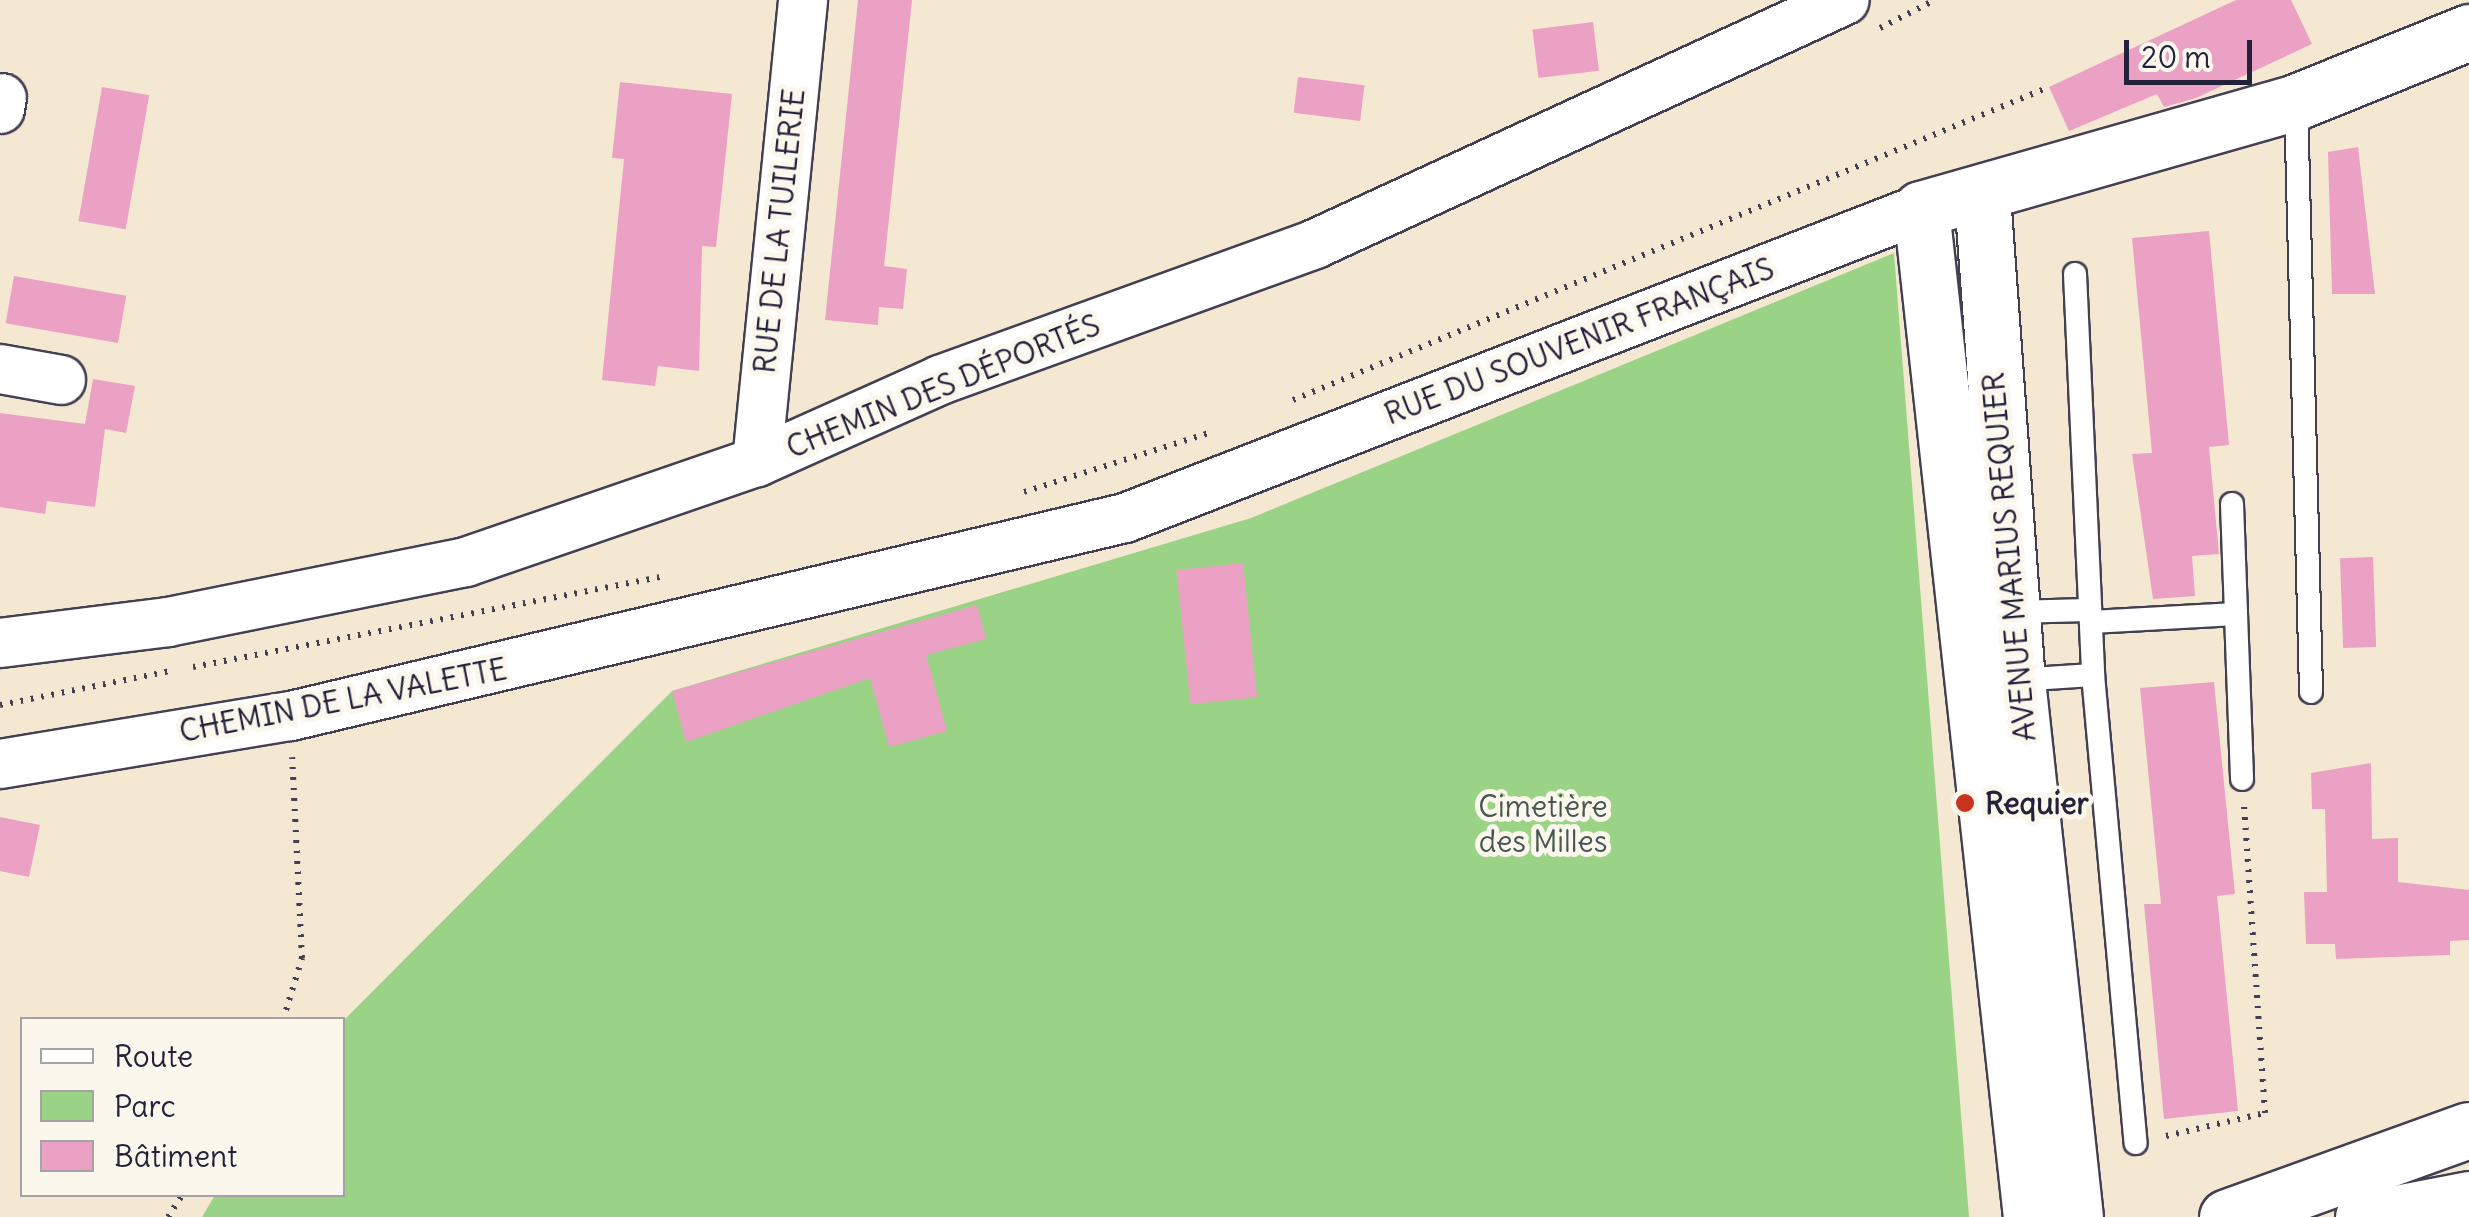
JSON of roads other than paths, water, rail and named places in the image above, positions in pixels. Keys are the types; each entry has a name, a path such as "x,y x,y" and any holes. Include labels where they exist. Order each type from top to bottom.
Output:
{"street":[{"name":"RUE DE LA TUILERIE","path":"757,462 803,0"},
{"name":"CHEMIN DES DÉPORTÉS","path":"0,643 168,622 466,562 757,462 940,380 1315,244 1855,18"},
{"name":"RUE DU SOUVENIR FRANÇAIS","path":"684,630 1125,518 1921,209 1982,195 2296,102 2469,32"},
{"name":"AVENUE MARIUS REQUIER","path":"1982,195 1988,614"},
{"name":"AVENUE MARIUS REQUIER","path":"1921,209 1988,614 2031,1217"},
{"path":"0,369 61,380"},
{"name":"CHEMIN DE LA VALETTE","path":"0,764 290,716 684,630"},
{"name":"AVENUE MARIUS REQUIER","path":"1995,683 2075,1217"},
{"path":"2226,1217 2469,1130"},
{"path":"2360,1217 2469,1196"}],"lane":[{"path":"2296,102 2311,692"},
{"path":"2075,274 2093,675 2136,1143"},
{"path":"2232,504 2242,779"},
{"path":"1988,614 2236,614"},
{"path":"1995,683 2093,675"}],"place":[{"name":"Requier","path":"1965,803"}],"park label":[{"name":"Cimetière des Milles","path":"1543,823"}]}
